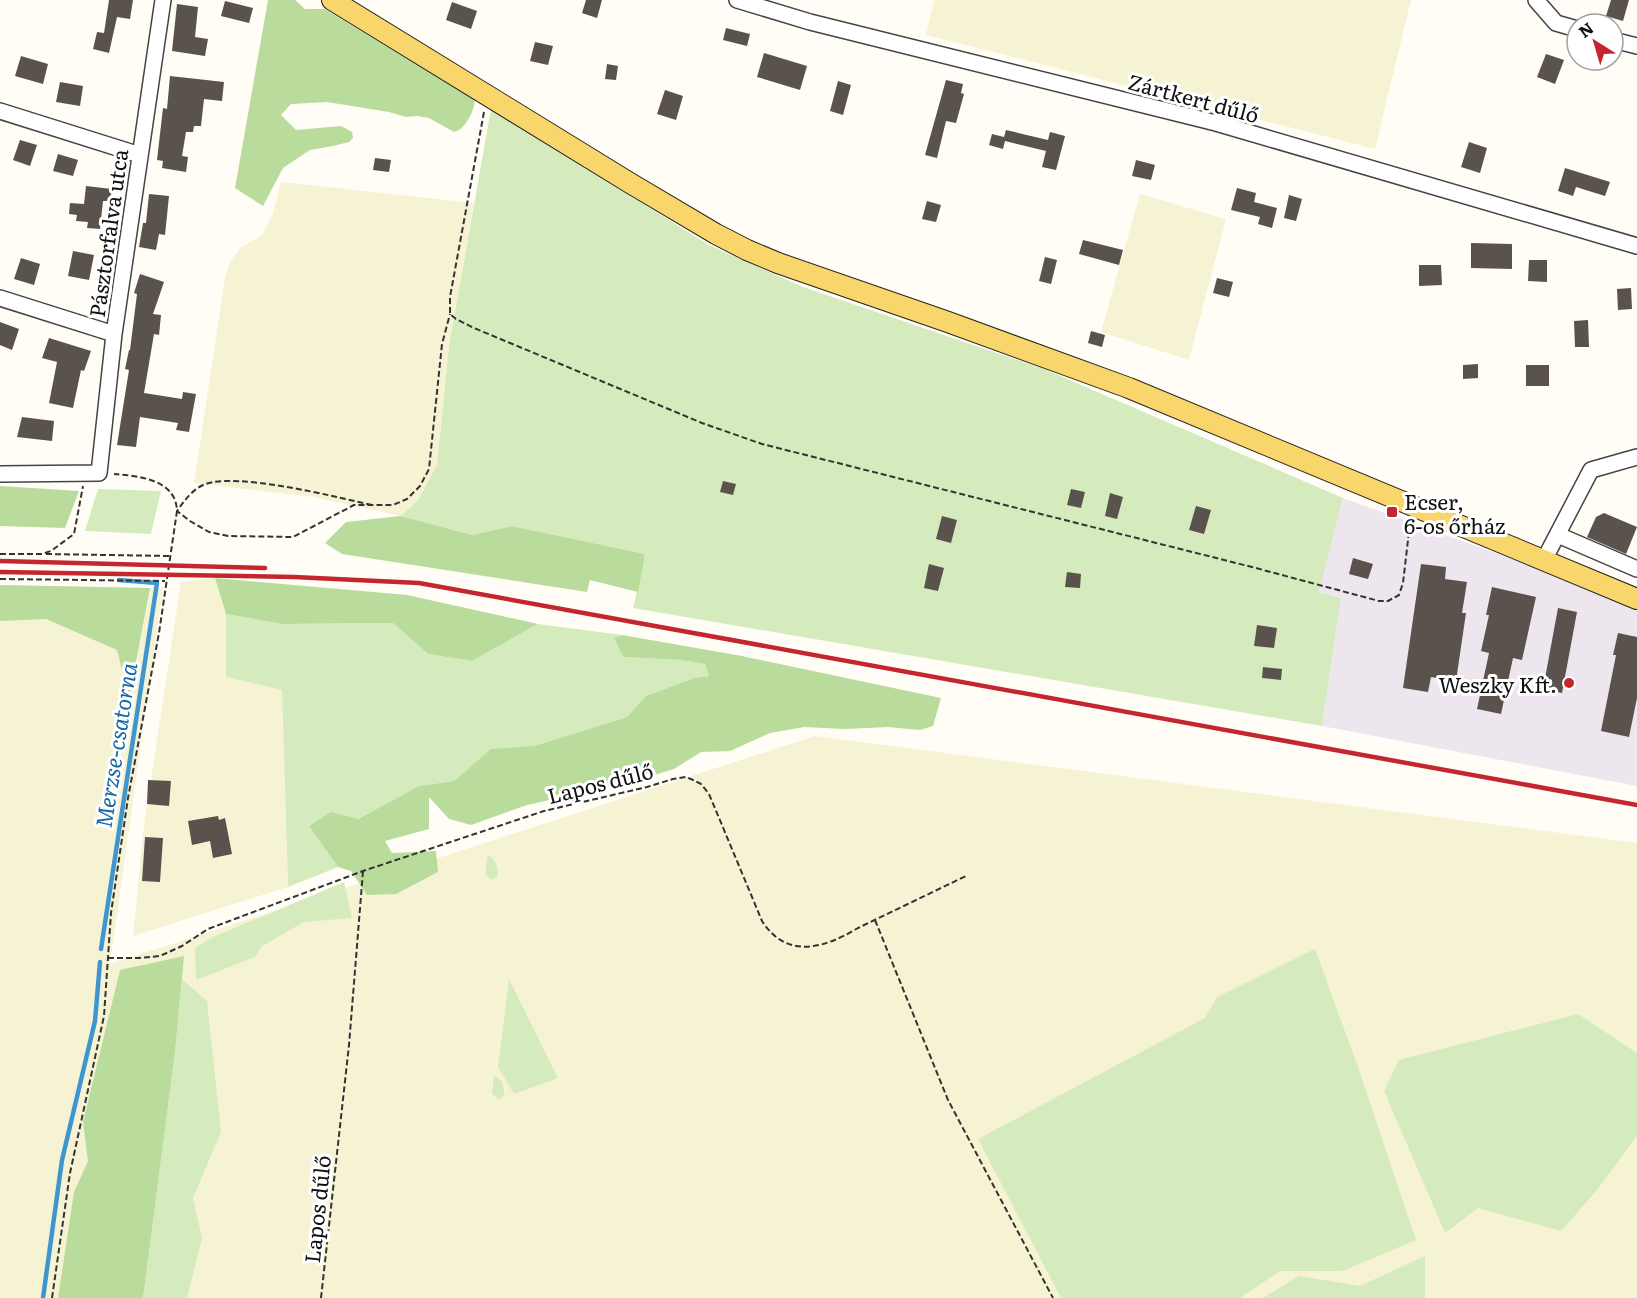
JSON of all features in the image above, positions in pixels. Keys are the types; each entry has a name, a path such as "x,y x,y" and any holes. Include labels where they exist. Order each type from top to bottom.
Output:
{"main road":[{"path":"332,0 640,189 747,250 1129,388 1637,599"}],"street":[{"name":"Pásztorfalva utca","path":"92,473 163,0"},
{"name":"Zártkert dűlő","path":"737,0 810,22 1216,123 1637,246"},
{"path":"1536,0 1556,23 1565,26"},
{"path":"0,111 140,155"},
{"path":"0,298 114,334"},
{"path":"1544,560 1591,470 1637,457"},
{"path":"0,474 92,473"},
{"path":"1558,535 1637,569"}],"path":[{"path":"177,511 209,532 228,536 293,537 354,505 393,505 407,499 420,486 429,469 442,344 450,314 450,297 488,95"},
{"path":"450,314 474,328 566,368 702,423 762,444 1252,567 1378,602 1388,601 1399,595 1404,583 1412,505"},
{"path":"40,554 51,551 74,534 92,473 138,476 153,481 169,492 176,501 177,511 166,582 128,798 111,913 104,1016 70,1173 52,1298"},
{"path":"177,511 195,490 213,482 228,480 312,492 372,505"},
{"path":"0,554 170,556"},
{"path":"0,579 166,582"},
{"name":"Lapos dűlő","path":"108,958 160,956 182,946 208,929 363,871 544,811 647,787 673,778 686,777 701,784 709,794 762,921 774,937 783,943 809,948 842,938 875,920"},
{"name":"Lapos dűlő","path":"321,1298 349,1045 363,871"},
{"path":"966,876 875,920 948,1100 1053,1298"}],"shaded area":[{"path":"934,0 1411,0 1375,149 926,35"},
{"path":"281,182 474,203 449,346 437,465 418,500 401,516 313,497 194,483 225,278 230,262 240,248 262,235 272,216"},
{"path":"1140,194 1226,219 1189,360 1101,332"},
{"path":"1343,498 1523,563 1637,609 1637,786 1322,726 1341,598 1319,592"},
{"path":"215,578 226,614 226,677 282,690 288,887 133,936 144,825 181,582"},
{"path":"0,585 163,587 110,964 815,736 1637,843 1637,1298 0,1298"}],"green space":[{"path":"268,0 295,0 305,9 325,9 475,100 469,119 454,132 429,118 406,117 327,102 291,104 281,115 296,130 341,126 352,132 353,138 349,142 310,150 283,168 263,206 235,188"},
{"path":"491,109 709,245 803,287 1044,369 1343,498 1319,592 1341,598 1322,726 633,608 645,554 512,526 472,535 401,516 418,500 437,465 449,346"},
{"path":"0,486 79,491 65,528 0,526"},
{"path":"98,489 161,491 151,534 85,531"},
{"path":"401,516 472,535 512,526 645,554 638,592 590,580 587,592 342,554 325,543 346,522"},
{"path":"215,578 407,595 538,624 472,661 428,654 393,623 283,624 226,614"},
{"path":"0,585 150,588 129,698 117,650 46,619 0,621"},
{"path":"226,614 283,624 393,623 428,654 472,661 538,624 622,635 614,638 623,657 681,660 705,664 709,676 694,678 646,696 627,717 534,746 491,750 454,781 419,786 358,819 309,826 338,867 288,887 282,690 226,677"},
{"path":"622,635 742,656 941,698 933,726 920,730 888,727 845,729 804,727 770,733 730,751 701,752 674,769 631,782 527,805 471,825 449,819 429,797 429,829 385,841 392,853 436,851 438,872 396,894 367,895 351,871 338,867 309,826 331,812 358,819 419,786 454,781 491,749 534,746 627,717 646,696 694,678 709,676 705,664 681,660 623,657 614,638"},
{"path":"488,855 495,861 498,876 491,880 485,873"},
{"path":"344,882 352,918 304,922 262,946 255,957 196,980 195,948 211,938"},
{"path":"1315,949 1359,1070 1416,1240 1343,1271 1280,1271 1240,1298 1061,1298 978,1139 1205,1018 1217,997"},
{"path":"184,956 175,1052 143,1298 58,1298 74,1192 88,1161 83,1122 120,970"},
{"path":"182,979 207,1001 221,1132 193,1198 202,1238 187,1298 143,1298 175,1052"},
{"path":"509,979 558,1078 514,1094 498,1067"},
{"path":"1578,1014 1637,1053 1637,1136 1597,1190 1561,1231 1478,1208 1445,1233 1384,1091 1399,1060"},
{"path":"494,1076 502,1082 503,1087 504,1096 498,1100 492,1093"},
{"path":"1425,1256 1425,1298 1263,1298 1299,1276 1360,1286"}],"building":[{"path":"109,0 133,0 130,19 117,17 109,53 93,49 97,32 104,33"},
{"path":"586,0 602,0 597,18 582,13"},
{"path":"1611,0 1629,0 1625,14 1625,12 1607,12"},
{"path":"225,1 253,8 249,23 221,16"},
{"path":"452,2 477,11 471,29 446,20"},
{"path":"177,4 198,7 195,37 208,39 205,56 172,51"},
{"path":"726,28 750,34 747,46 723,40"},
{"path":"535,42 553,46 548,65 530,61"},
{"path":"764,53 807,66 800,90 757,77"},
{"path":"1546,54 1564,60 1555,84 1537,77"},
{"path":"21,56 48,64 43,84 15,76"},
{"path":"607,64 618,66 616,80 605,79"},
{"path":"170,76 224,82 222,101 204,99 201,126 194,126 193,132 186,132 182,156 188,157 186,172 162,168 163,161 157,160 163,108 167,109"},
{"path":"946,80 963,84 961,93 964,94 956,123 946,121 937,158 925,155"},
{"path":"838,81 851,85 843,115 830,111"},
{"path":"60,82 83,86 80,106 56,102"},
{"path":"665,90 683,96 676,120 657,114"},
{"path":"1006,130 1048,140 1050,132 1065,136 1056,170 1042,167 1046,151 1005,141 1003,149 989,145 992,134 1004,137"},
{"path":"20,140 37,145 30,166 13,160"},
{"path":"1469,142 1487,148 1480,173 1461,167"},
{"path":"58,154 78,160 73,176 53,171"},
{"path":"375,158 391,160 389,172 373,170"},
{"path":"1136,160 1155,165 1151,180 1132,176"},
{"path":"1565,168 1610,182 1605,196 1576,187 1573,196 1558,191"},
{"path":"86,186 112,189 110,201 103,201 100,229 87,228 88,222 76,221 77,215 69,214 70,203 84,204"},
{"path":"1237,188 1256,193 1254,202 1277,208 1272,228 1258,224 1260,217 1231,210"},
{"path":"149,194 169,196 165,235 159,234 156,250 139,247 143,223 146,223"},
{"path":"1289,195 1302,199 1296,221 1284,218"},
{"path":"927,201 941,205 936,222 922,219"},
{"path":"1083,240 1123,250 1119,265 1079,254"},
{"path":"1471,243 1512,244 1512,269 1471,268"},
{"path":"73,251 94,255 89,280 68,276"},
{"path":"1045,257 1057,260 1051,284 1039,281"},
{"path":"21,258 40,264 34,285 14,279"},
{"path":"1529,260 1547,260 1547,282 1528,281"},
{"path":"1419,265 1441,265 1442,285 1419,286"},
{"path":"140,274 164,282 153,314 161,315 159,335 154,334 144,393 182,399 183,392 196,394 189,432 176,430 178,423 140,417 136,447 117,445 129,370 125,369 130,350 137,294 134,293"},
{"path":"1217,278 1233,282 1229,297 1213,293"},
{"path":"1631,288 1632,309 1618,310 1617,289"},
{"path":"1588,320 1589,347 1575,347 1574,321"},
{"path":"0,322 19,329 12,350 0,345"},
{"path":"1091,331 1105,335 1102,347 1088,343"},
{"path":"49,338 91,351 84,371 81,370 73,408 49,403 57,362 42,358"},
{"path":"1478,364 1478,378 1463,379 1463,365"},
{"path":"1526,365 1549,365 1549,386 1526,386"},
{"path":"22,417 54,421 52,441 17,437"},
{"path":"723,481 736,484 733,495 720,492"},
{"path":"1071,489 1085,492 1081,508 1067,505"},
{"path":"1110,493 1123,497 1117,519 1105,516"},
{"path":"1196,506 1211,510 1204,534 1189,530"},
{"path":"1604,513 1637,527 1626,554 1587,537 1596,517"},
{"path":"942,516 957,520 951,543 936,539"},
{"path":"1353,558 1373,564 1368,579 1349,574"},
{"path":"929,564 944,568 938,591 924,588"},
{"path":"1421,564 1446,567 1445,579 1467,582 1462,613 1466,613 1456,681 1431,677 1428,692 1403,688"},
{"path":"1067,572 1081,574 1080,588 1065,587"},
{"path":"1492,587 1536,597 1522,660 1513,658 1501,714 1477,709 1489,653 1481,651"},
{"path":"1558,608 1577,612 1562,693 1543,689"},
{"path":"1257,625 1277,628 1274,648 1254,646"},
{"path":"1618,633 1637,637 1637,698 1629,737 1601,731"},
{"path":"1263,667 1282,669 1281,680 1262,678"},
{"path":"148,780 171,781 169,806 147,804"},
{"path":"218,816 219,820 225,818 232,854 213,858 210,841 192,845 188,821"},
{"path":"145,837 163,838 160,882 142,881"}],"waterway":[{"name":"Merzse-csatorna","path":"101,949 157,583 119,580"},
{"name":"Merzse-csatorna","path":"43,1298 62,1160 95,1021 100,962"}],"railway":[{"path":"0,561 265,568"},
{"path":"0,572 294,577 419,583 1637,805"}],"place":[{"name":"Ecser, 6-os őrház","path":"1392,512"},
{"name":"Weszky Kft.","path":"1569,683"}]}
